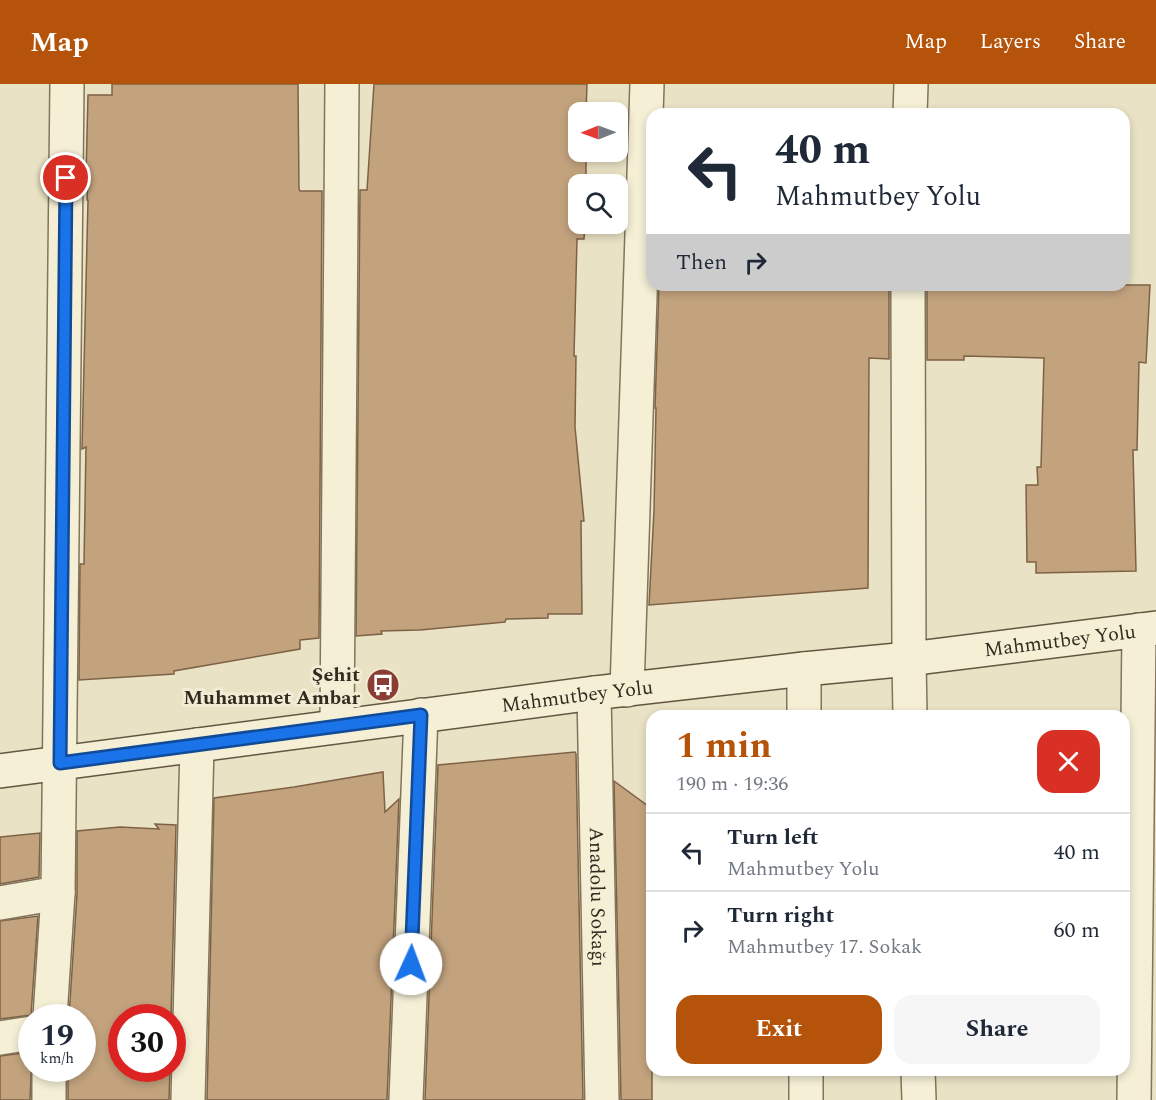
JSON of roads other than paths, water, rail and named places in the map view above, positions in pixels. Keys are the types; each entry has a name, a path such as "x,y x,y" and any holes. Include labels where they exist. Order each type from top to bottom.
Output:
{"street":[{"path":"51,1004 58,893 68,84"},
{"path":"338,726 342,84"},
{"path":"646,108 647,84"},
{"path":"910,108 911,84"},
{"path":"627,690 646,114"},
{"path":"908,291 910,710"},
{"path":"1134,1100 1148,629"},
{"name":"Mahmutbey Yolu","path":"0,771 594,693 909,659 1148,629"},
{"path":"804,669 804,710"},
{"name":"Anadolu Sokağı","path":"594,693 602,1100"},
{"path":"406,1100 421,715"},
{"path":"188,1100 197,745"},
{"path":"0,903 58,893"},
{"path":"0,1038 18,1035"},
{"path":"806,1076 806,1100"},
{"path":"918,1076 919,1100"},
{"path":"49,1082 49,1100"}],"place":[{"name":"Şehit Muhammet Ambar","path":"383,685"}]}
